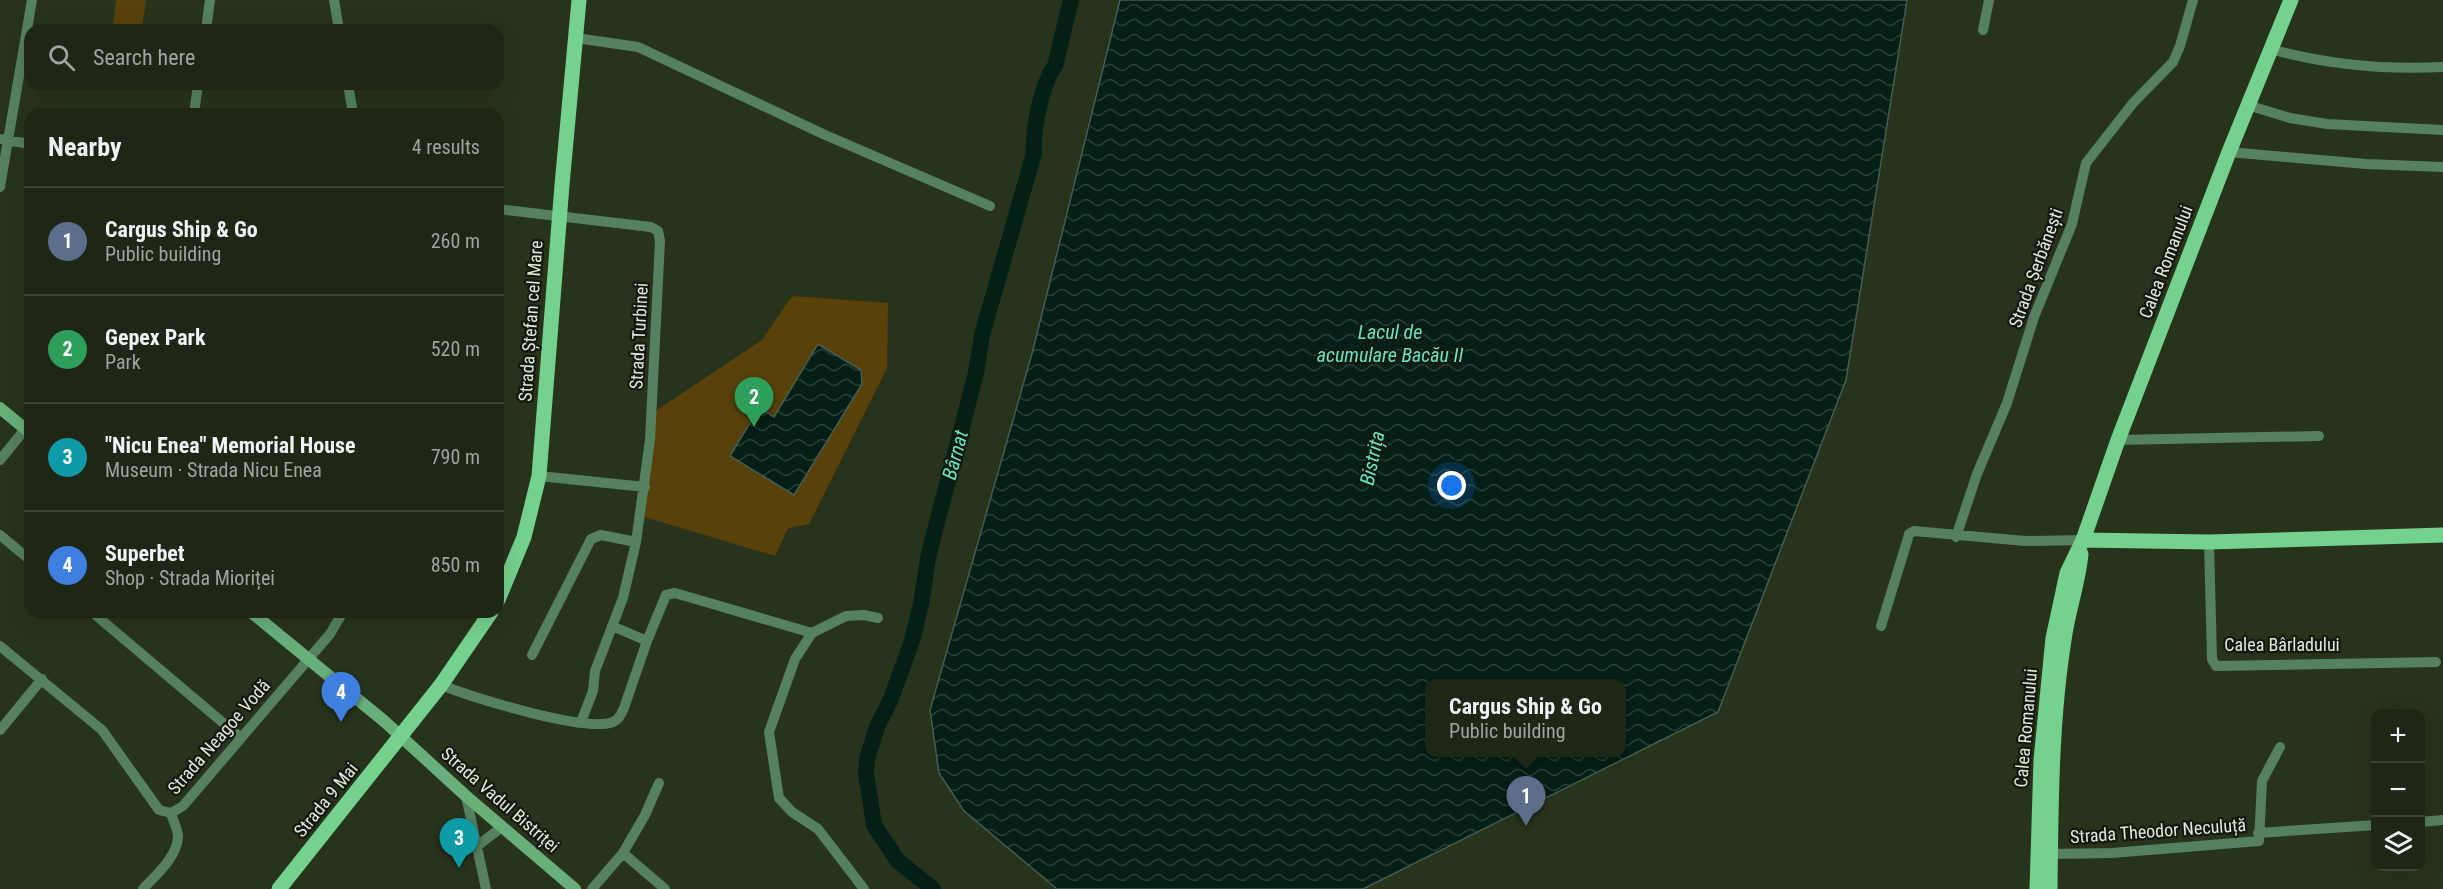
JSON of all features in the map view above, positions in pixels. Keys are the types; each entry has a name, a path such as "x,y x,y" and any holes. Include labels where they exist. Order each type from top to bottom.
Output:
{"main road":[{"name":"Strada Ștefan cel Mare","path":"504,585 524,537 539,476 559,215 579,0"},
{"name":"Calea Romanului","path":"2037,889 2041,760 2053,638 2067,573 2083,540 2118,440 2247,105 2291,0"},
{"path":"0,408 24,425"},
{"path":"2083,540 2209,542 2443,535"},
{"name":"Calea Romanului","path":"2050,889 2052,762 2064,640 2079,576 2083,540"},
{"name":"Strada Vadul Bistriței","path":"258,618 402,736 466,796 576,889"},
{"path":"402,736 441,686 487,618"},
{"name":"Strada 9 Mai","path":"279,889 402,736"}],"street":[{"path":"27,24 32,0"},
{"path":"207,24 210,0"},
{"path":"334,0 338,24"},
{"path":"1983,30 1989,0"},
{"name":"Strada Șerbănești","path":"1956,537 1977,474 2007,403 2034,317 2072,224 2086,163 2133,103 2173,62 2193,0"},
{"path":"576,38 638,46 823,134 990,206"},
{"path":"0,187 4,140 24,40"},
{"path":"2270,50 2295,56 2368,66 2443,67"},
{"path":"195,108 197,90"},
{"path":"349,90 352,108"},
{"path":"2247,105 2290,118 2327,124 2443,130"},
{"path":"4,140 24,143"},
{"path":"2229,152 2366,164 2443,167"},
{"path":"504,210 559,215"},
{"name":"Strada Turbinei","path":"559,215 651,227 658,231 660,241 645,487 636,542 623,598 595,671 593,692 581,722"},
{"path":"0,460 24,433"},
{"path":"2118,440 2319,436"},
{"path":"539,476 645,487"},
{"path":"1881,627 1910,534 1914,531 1956,537 2025,541 2083,540"},
{"path":"0,535 24,555"},
{"path":"532,655 591,539 601,535 636,542"},
{"name":"Calea Bârladului","path":"2209,542 2212,659 2216,666 2436,662"},
{"path":"441,686 534,714 602,724 620,718 666,595 675,593 812,633"},
{"path":"864,889 818,829 784,805 779,798 769,732 795,659 812,633 846,616 864,615 878,618"},
{"path":"99,618 241,738"},
{"name":"Strada Neagoe Vodă","path":"0,646 102,730 159,810 171,813 183,806 330,634 339,618"},
{"path":"612,626 647,641"},
{"path":"0,730 42,679"},
{"name":"Strada Theodor Neculuță","path":"2050,854 2112,853 2259,841 2262,781 2280,747"},
{"path":"592,889 623,853 645,815 659,783"},
{"path":"466,796 486,889"},
{"path":"143,889 166,863 176,847 177,832 171,813"},
{"path":"2425,822 2443,820"},
{"name":"Strada Theodor Neculuță","path":"2258,833 2371,825"},
{"path":"477,846 502,826"},
{"path":"623,853 665,889"}],"shaded area":[{"path":"116,0 146,0 143,24 113,24"},
{"path":"792,296 888,303 887,368 809,524 788,528 775,556 638,515 651,414 762,340"}],"water":[{"name":"Lacul de acumulare Bacău II","path":"1120,0 1907,0 1846,380 1718,712 1363,889 1057,889 964,811 939,773 930,710 1033,350"},
{"path":"818,344 861,370 862,384 794,495 730,456 759,408 774,417"}],"waterway":[{"name":"Bârnat","path":"933,889 898,861 874,825 866,773 867,759 877,727 890,701 912,641 921,604 929,553 976,373 982,335 1034,153 1039,108 1046,84 1055,66 1071,0"}],"place":[{"name":"Gepex Park","path":"754,427"},
{"name":"Superbet","path":"341,722"},
{"name":"Cargus Ship & Go","path":"1526,826"},
{"name":"\"Nicu Enea\" Memorial House","path":"459,868"}],"water label":[{"name":"Bistrița","path":"1372,458"}]}
